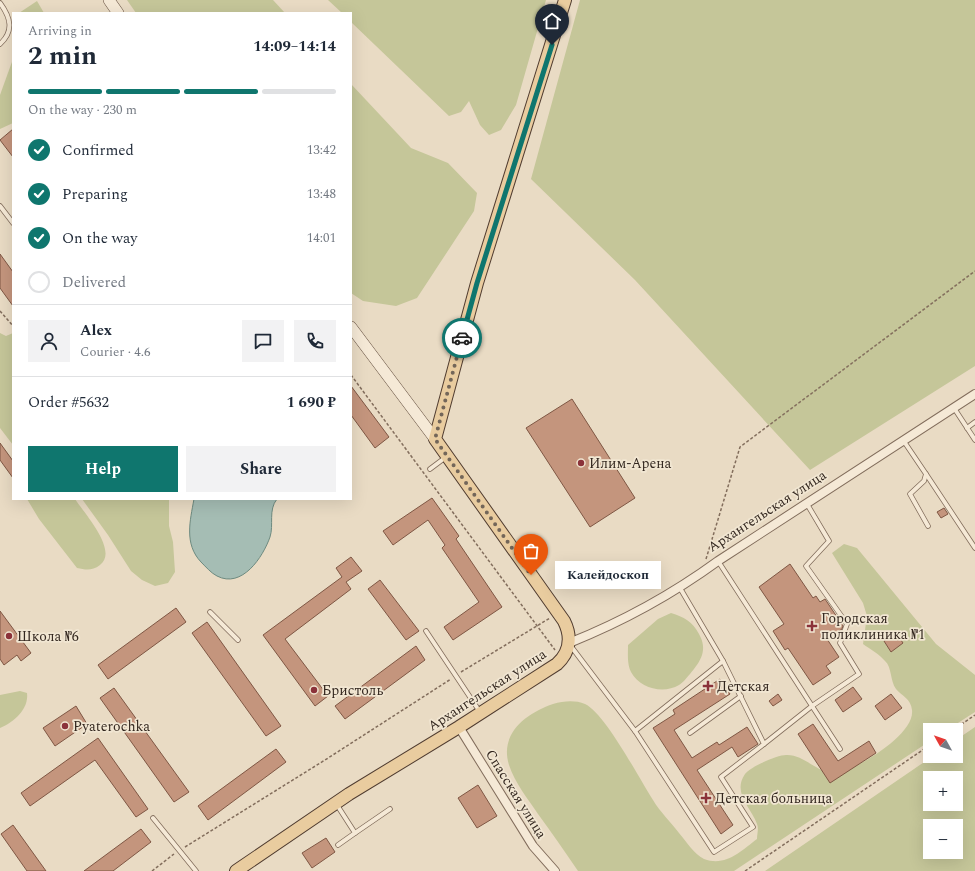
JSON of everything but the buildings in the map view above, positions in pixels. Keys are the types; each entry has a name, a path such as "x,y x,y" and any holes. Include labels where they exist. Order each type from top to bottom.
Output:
{"main road":[{"path":"565,0 477,283 435,439 558,613 567,627 569,643"},
{"name":"Архангельская улица","path":"236,871 336,803 459,727 562,659 569,643"}],"street":[{"path":"109,0 117,12"},
{"path":"352,329 435,439"},
{"name":"Архангельская улица","path":"569,643 614,625 680,588 718,560 807,504 903,439 975,394"},
{"name":"Спасская улица","path":"459,727 533,846 555,871"}],"lane":[{"path":"0,4 6,11 10,22 7,37 0,44"},
{"path":"0,206 12,222"},
{"path":"954,408 975,440"},
{"path":"967,428 975,422"},
{"path":"903,439 975,548"},
{"path":"430,469 447,456"},
{"path":"926,474 924,481 910,494 928,526"},
{"path":"569,643 636,731 714,852 753,827 721,777 812,706 859,674 840,643 847,624 806,566 829,541 807,504"},
{"path":"718,560 840,749"},
{"path":"680,588 723,661 764,744"},
{"path":"210,612 238,640"},
{"path":"426,631 480,713"},
{"path":"636,731 723,661"},
{"path":"690,733 741,696"},
{"path":"336,803 355,833"},
{"path":"338,845 390,809"},
{"path":"154,818 196,871"}],"path":[{"path":"702,572 740,447 975,271"},
{"path":"0,311 12,325"},
{"path":"352,376 562,659"},
{"path":"152,871 180,850 325,760 456,675 558,613"},
{"path":"963,723 975,715"},
{"path":"745,871 923,750"}],"green space":[{"path":"127,0 273,0 284,12 135,12"},
{"path":"328,0 546,0 516,105 501,130 489,135 480,125 469,101 461,112 449,116 352,23 352,12 341,12"},
{"path":"580,0 975,0 975,366 810,470 635,280 531,179"},
{"path":"37,1 43,12 20,12"},
{"path":"12,62 12,123 0,129 0,95"},
{"path":"352,85 411,148 448,163 477,193 474,211 417,298 396,306 363,301 352,294"},
{"path":"0,333 6,336 12,333 12,444 0,428"},
{"path":"28,500 76,500 92,522 103,542 105,559 100,565 89,570 77,568 39,519"},
{"path":"83,500 169,500 169,526 173,542 175,572 168,583 155,586 142,580 131,571 108,535"},
{"path":"844,544 857,548 936,644 975,675 975,712 958,723 923,723 923,746 734,871 578,871 522,791 509,765 507,754 508,743 512,734 525,719 543,708 557,703 573,701 585,704 593,710 622,748 659,809 700,857 712,861 719,861 733,856 757,839 758,826 744,800 741,787 745,774 752,768 770,759 786,755 800,758 825,771 832,773 839,772 860,764 872,757 896,739 905,729 911,719 912,710 910,703 894,686 887,664 880,656 863,644 867,616 863,603 832,553"},
{"path":"671,613 680,616 694,626 702,640 702,655 694,669 685,680 673,688 660,689 646,686 635,678 631,672 628,662 628,645 658,619"},
{"path":"20,691 27,693 26,704 23,710 15,719 0,728 0,695"},
{"path":"975,727 975,871 765,871 923,763 963,763 963,735"}],"shaded area":[{"path":"194,500 276,500 274,503 271,532 267,545 257,562 243,575 235,578 226,579 217,576 201,562 196,555 190,540 191,516"}],"way so far":[{"path":"462,338 435,439 531,575"}],"place":[{"name":"Илим-Арена","path":"581,463"},
{"name":"Калейдоскоп","path":"531,575"},
{"name":"Городская поликлиника №1","path":"812,626"},
{"name":"Школа №6","path":"9,636"},
{"name":"Детская","path":"708,686"},
{"name":"Бристоль","path":"314,690"},
{"name":"Pyaterochka","path":"65,726"},
{"name":"Детская больница","path":"706,798"}],"route":[{"path":"462,338 477,283 552,45"}]}
